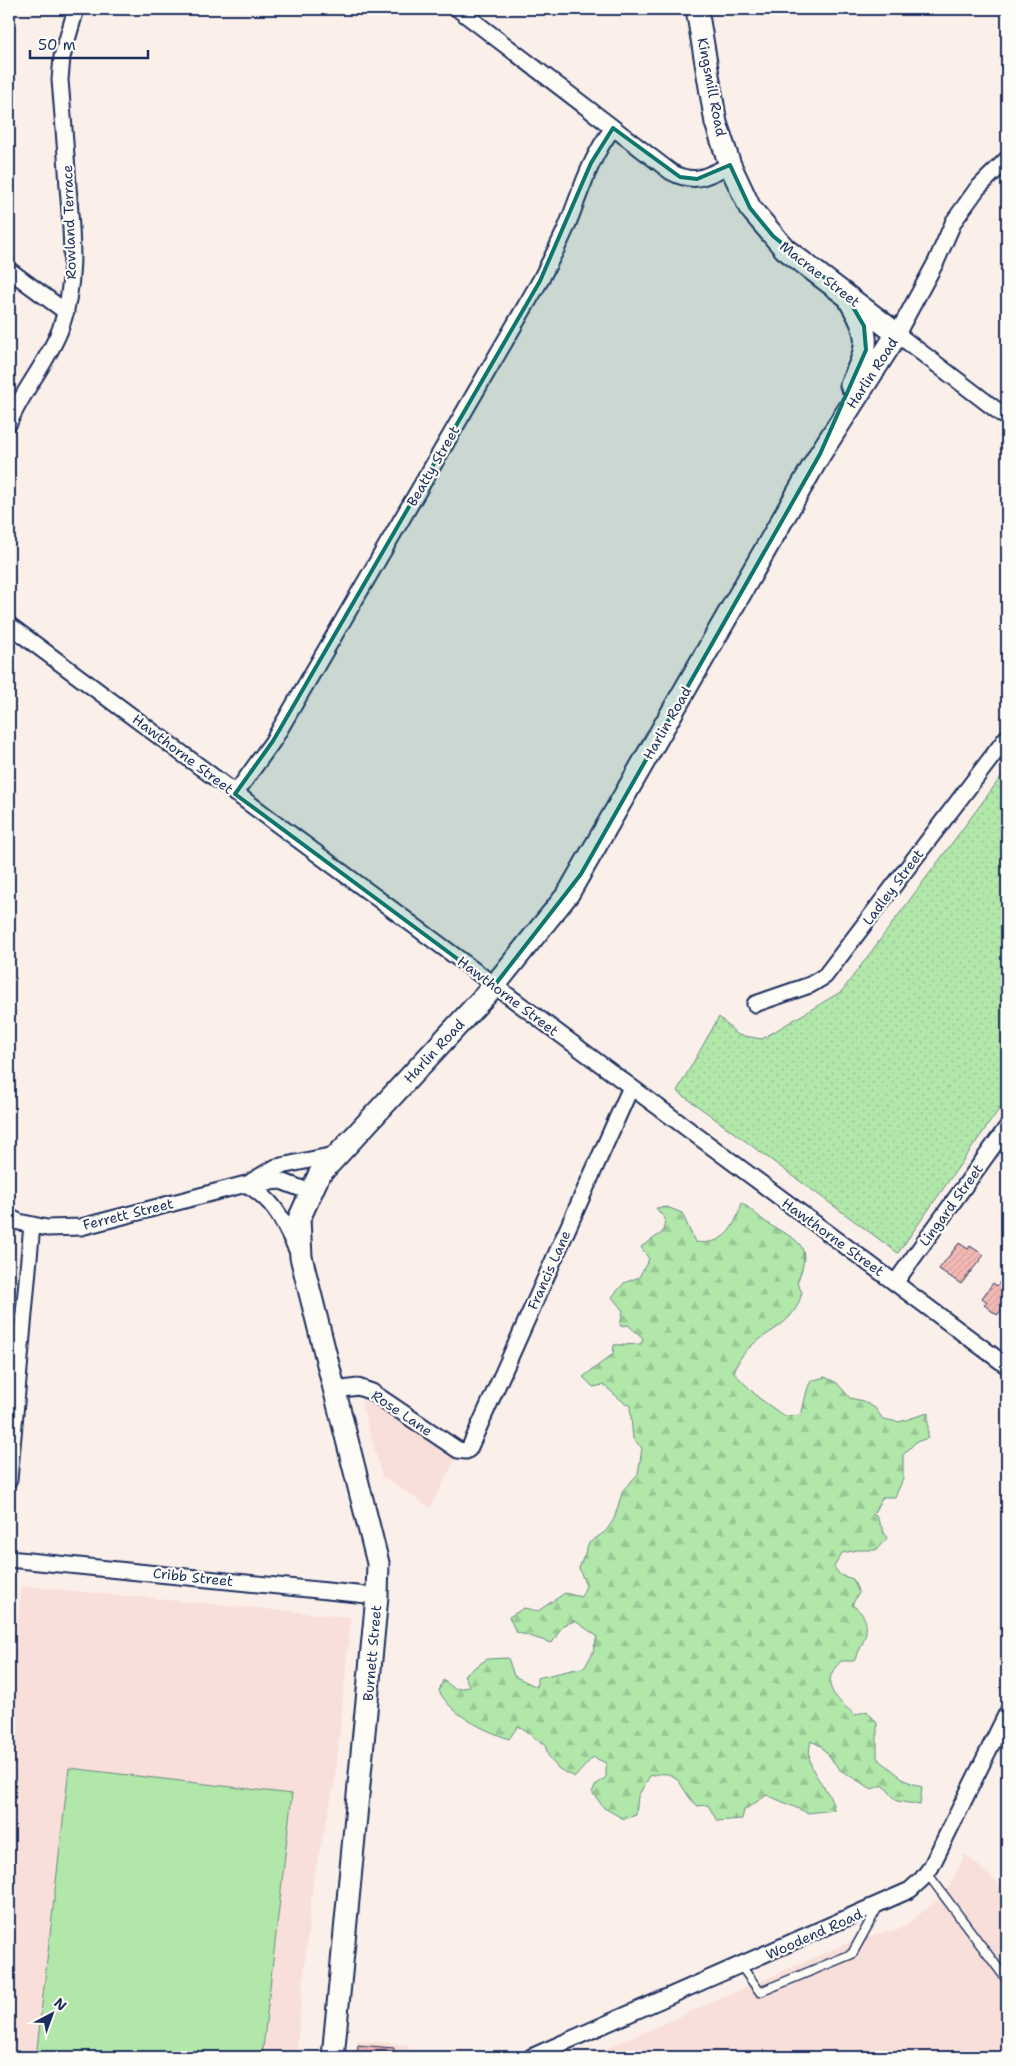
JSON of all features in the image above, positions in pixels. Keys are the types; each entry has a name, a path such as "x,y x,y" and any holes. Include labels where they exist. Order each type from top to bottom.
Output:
{"main road":[{"name":"Kingsmill Road","path":"697,9 716,122 730,165"},
{"name":"Macrae Street","path":"730,165 750,208 773,236 799,260 897,334"},
{"path":"820,454 866,350 867,341 864,326 846,295"},
{"name":"Harlin Road","path":"301,1257 299,1219 319,1175 494,986 556,911 581,874 820,454 897,334"},
{"name":"Burnett Street","path":"301,1257 377,1554 377,1596 333,2057"}],"street":[{"name":"Rowland Terrace","path":"9,423 16,407 51,349 66,312 70,292 73,262 60,80 62,57 76,9"},
{"path":"458,9 680,177 697,179 730,165"},
{"name":"Beatty Street","path":"235,794 273,742 540,281 566,226 598,147 613,128"},
{"name":"Harlin Road","path":"897,334 965,204 1007,159"},
{"path":"9,270 66,312"},
{"name":"Macrae Street","path":"897,334 925,358 1007,418"},
{"name":"Hawthorne Street","path":"9,625 1007,1366"},
{"name":"Ladley Street","path":"754,1004 810,985 825,976 1007,737"},
{"name":"Francis Lane","path":"466,1451 471,1445 631,1087"},
{"name":"Lingard Street","path":"895,1283 1007,1127"},
{"path":"301,1257 278,1211 264,1195 246,1184 276,1167 339,1154"},
{"name":"Ferrett Street","path":"9,1217 47,1228 81,1227 246,1184 282,1181 310,1192"},
{"path":"9,1480 32,1225"},
{"name":"Rose Lane","path":"335,1390 358,1387 372,1392 458,1450 466,1451"},
{"name":"Cribb Street","path":"9,1559 377,1596"},
{"name":"Woodend Road","path":"532,2057 742,1966 910,1890 927,1873 1007,1713"}],"lane":[{"path":"927,1873 1007,1980"},
{"path":"742,1966 760,1992 852,1954 879,1905"}],"highlighted area":[{"path":"613,128 680,177 697,179 730,165 750,208 773,236 846,295 864,326 866,350 820,454 581,874 494,986 235,794 273,741 540,281 591,163"}],"shaded area":[{"path":"371,1400 456,1458 430,1508 382,1476 361,1402"},
{"path":"21,1586 351,1617 335,1781 313,1882 296,2057 9,2057 9,1716"},
{"path":"965,1854 1007,1891 1007,2057 587,2057 854,1940 902,1928 940,1898 950,1886"},
{"path":"358,2040 408,2045 410,2057 357,2057"}],"green space":[{"path":"1007,769 1007,1098 898,1253 677,1091 719,1017 738,1035 762,1039 842,991"},
{"path":"742,1203 766,1223 796,1241 801,1246 804,1260 797,1283 802,1292 797,1306 779,1326 748,1349 740,1359 734,1373 759,1398 784,1416 801,1415 807,1389 811,1381 825,1377 837,1383 850,1398 863,1401 875,1408 883,1419 899,1422 928,1413 928,1438 916,1442 903,1455 903,1479 895,1497 883,1497 873,1514 876,1516 887,1538 876,1550 857,1550 842,1553 834,1567 840,1575 853,1579 859,1593 852,1605 864,1617 866,1631 865,1638 854,1661 841,1661 834,1670 830,1684 836,1697 855,1715 867,1711 877,1723 877,1758 906,1781 922,1787 920,1805 897,1801 883,1785 872,1789 840,1770 821,1746 811,1741 810,1762 832,1801 834,1810 808,1813 767,1795 744,1810 742,1819 717,1821 708,1805 698,1806 674,1777 669,1774 661,1774 650,1776 638,1796 636,1815 624,1819 604,1808 592,1792 596,1785 606,1777 606,1763 593,1757 575,1777 559,1769 549,1758 545,1745 518,1726 509,1739 489,1731 460,1715 439,1691 443,1680 455,1689 470,1687 464,1675 487,1659 508,1658 514,1676 537,1687 537,1678 585,1667 593,1652 597,1636 575,1621 563,1625 552,1643 516,1632 509,1617 524,1608 538,1611 565,1593 581,1597 586,1586 579,1568 589,1543 606,1531 614,1519 623,1490 638,1474 642,1448 633,1439 630,1406 603,1385 593,1387 583,1377 613,1354 614,1345 641,1344 643,1338 628,1325 620,1326 623,1311 612,1297 624,1283 639,1277 649,1259 641,1247 663,1232 665,1219 656,1208 667,1207 682,1213 695,1242 705,1242 714,1241 727,1233 736,1220"},
{"path":"69,1768 292,1794 262,2057 36,2057"}],"building":[{"path":"959,1243 968,1249 970,1246 984,1255 961,1284 939,1269"},
{"path":"1007,1272 1007,1318 1000,1312 997,1315 984,1305 987,1302 982,1298 993,1283 997,1286"},
{"path":"358,2045 394,2048 394,2057 357,2057"}]}
